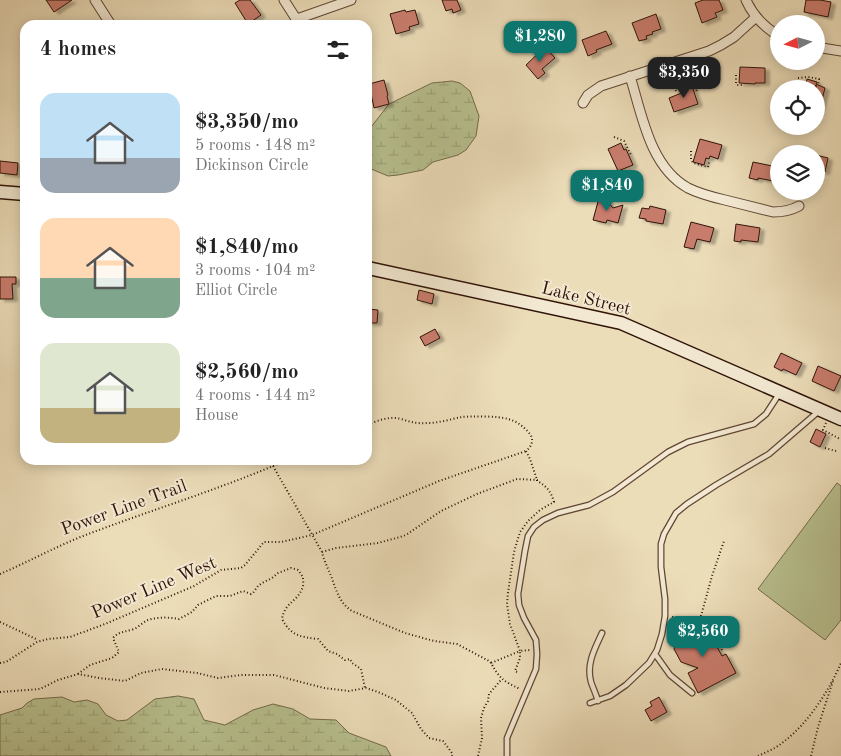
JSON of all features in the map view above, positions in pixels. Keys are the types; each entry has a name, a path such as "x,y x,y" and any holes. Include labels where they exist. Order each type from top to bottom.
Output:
{"main road":[{"path":"0,192 20,194"},
{"name":"Lake Street","path":"372,269 621,323 830,415"}],"street":[{"path":"96,0 108,20"},
{"path":"284,0 297,20"},
{"path":"303,20 351,0"},
{"path":"746,0 756,17 770,30"},
{"path":"583,103 594,89 601,86 695,56 721,45 734,37 756,17"},
{"path":"825,48 841,51"},
{"path":"630,76 656,155 681,184 707,196 773,212 782,212 800,206"}],"lane":[{"path":"507,756 507,738 536,668 536,640 524,618 518,594 524,551 528,536 534,527 543,520 558,513 589,505 613,492 662,456 688,442 754,424 766,414 780,393"},
{"path":"590,703 610,696 626,685 645,667 655,654 662,634 665,616 661,544 673,517 680,509 716,485 830,415"},
{"path":"598,700 591,681 590,671 591,658 602,633"},
{"path":"655,654 670,675 692,693"}],"path":[{"path":"736,75 737,85 742,86"},
{"path":"798,78 808,77 819,80"},
{"path":"676,91 674,88 691,82 697,91"},
{"path":"614,138 621,139 631,155"},
{"path":"692,151 691,159 694,163 708,167 709,162"},
{"path":"830,415 822,430 840,439"},
{"path":"372,423 389,418 429,424 461,417 507,418 517,422 532,436 530,447 526,450 537,480"},
{"path":"825,448 836,451"},
{"name":"Power Line West","path":"0,663 6,662 40,641 70,637 194,586 221,570 241,568 246,565 264,542 281,542 312,535 439,481 526,450"},
{"path":"273,466 322,552 338,597 346,607 405,633 434,641 457,644 489,661 504,682 526,692"},
{"name":"Power Line Trail","path":"0,574 76,539 273,466"},
{"path":"322,552 336,548 378,543 406,535 447,508 477,494 517,479 537,480 545,485 554,502 540,510 525,525 520,532 514,552 507,604 510,624 520,651 520,658 515,671 517,672"},
{"path":"699,623 724,541"},
{"path":"0,692 40,688 78,674 90,665 112,658 119,652 113,638 117,633 132,630 147,620 160,617 180,619 192,612 198,605 216,596 230,596 243,591 250,594 253,593 262,583 278,573 291,568 298,570 303,577 303,588 295,599 284,608 282,619 285,625 304,638 318,640 328,651 337,654 345,660 350,659 352,663 361,669 365,688"},
{"path":"665,616 683,618 703,624 714,635 722,650"},
{"path":"0,622 40,641"},
{"path":"491,663 520,651 537,648"},
{"path":"758,756 780,745 796,731 822,698 841,663"},
{"path":"78,674 125,681 141,673 162,669 197,673 218,678 241,675 274,675 324,688 349,691 365,688 396,700 412,714 428,738 443,741 452,753 452,756"},
{"path":"811,756 834,676"},
{"path":"478,756 482,738 481,718 484,708 489,694 502,679"}],"green space":[{"path":"452,81 460,83 470,91 479,116 476,136 466,150 458,155 433,162 423,170 388,176 372,169 372,126 389,104 432,83"},
{"path":"837,483 841,486 841,620 825,640 758,589"},
{"path":"178,696 194,699 204,720 225,725 253,710 273,704 293,709 310,719 336,720 349,733 386,747 391,756 0,756 0,715 22,708 34,699 62,697 74,702 87,700 98,704 106,715 118,721 127,720 155,699"}],"building":[{"path":"46,0 72,0 54,12"},
{"path":"240,0 250,0 261,15 254,20 246,20 235,3"},
{"path":"442,0 457,0 461,10 453,13 452,9 446,11"},
{"path":"703,0 719,0 723,10 715,13 717,17 702,23 695,3"},
{"path":"806,0 831,2 828,17 804,12"},
{"path":"405,10 406,12 415,10 419,24 409,27 410,30 396,34 390,14"},
{"path":"656,14 661,29 646,36 647,39 639,41 632,23"},
{"path":"606,31 612,44 596,50 597,52 588,56 582,40"},
{"path":"545,47 555,58 542,69 545,73 538,79 526,65"},
{"path":"740,67 765,68 765,83 739,83"},
{"path":"384,80 389,104 374,108 372,83"},
{"path":"691,83 698,104 674,112 669,98 684,92 682,86"},
{"path":"700,139 722,145 718,159 710,156 709,159 706,158 704,165 693,162"},
{"path":"621,143 624,150 626,149 633,165 618,171 608,149"},
{"path":"825,157 828,158 825,172"},
{"path":"0,161 18,163 17,175 0,173"},
{"path":"753,162 770,166 770,180 749,178"},
{"path":"599,198 606,200 613,208 623,205 618,223 607,220 606,223 593,220"},
{"path":"650,206 666,210 663,224 639,218 642,208 649,209"},
{"path":"691,222 714,228 710,242 697,239 694,249 684,247"},
{"path":"736,224 760,228 758,242 734,241"},
{"path":"0,277 16,277 16,284 12,284 13,299 0,299"},
{"path":"419,290 434,294 432,304 417,300"},
{"path":"372,309 378,310 377,323 372,323"},
{"path":"435,329 440,338 425,346 420,337"},
{"path":"781,353 802,363 796,375 774,367"},
{"path":"818,366 841,376 834,391 812,381"},
{"path":"816,429 826,434 820,447 810,442"},
{"path":"694,625 708,630 722,656 726,654 736,673 698,693 688,673 698,668 681,662 674,649 678,636 692,629"},
{"path":"659,697 667,712 651,721 645,710 652,706 650,702"}]}
